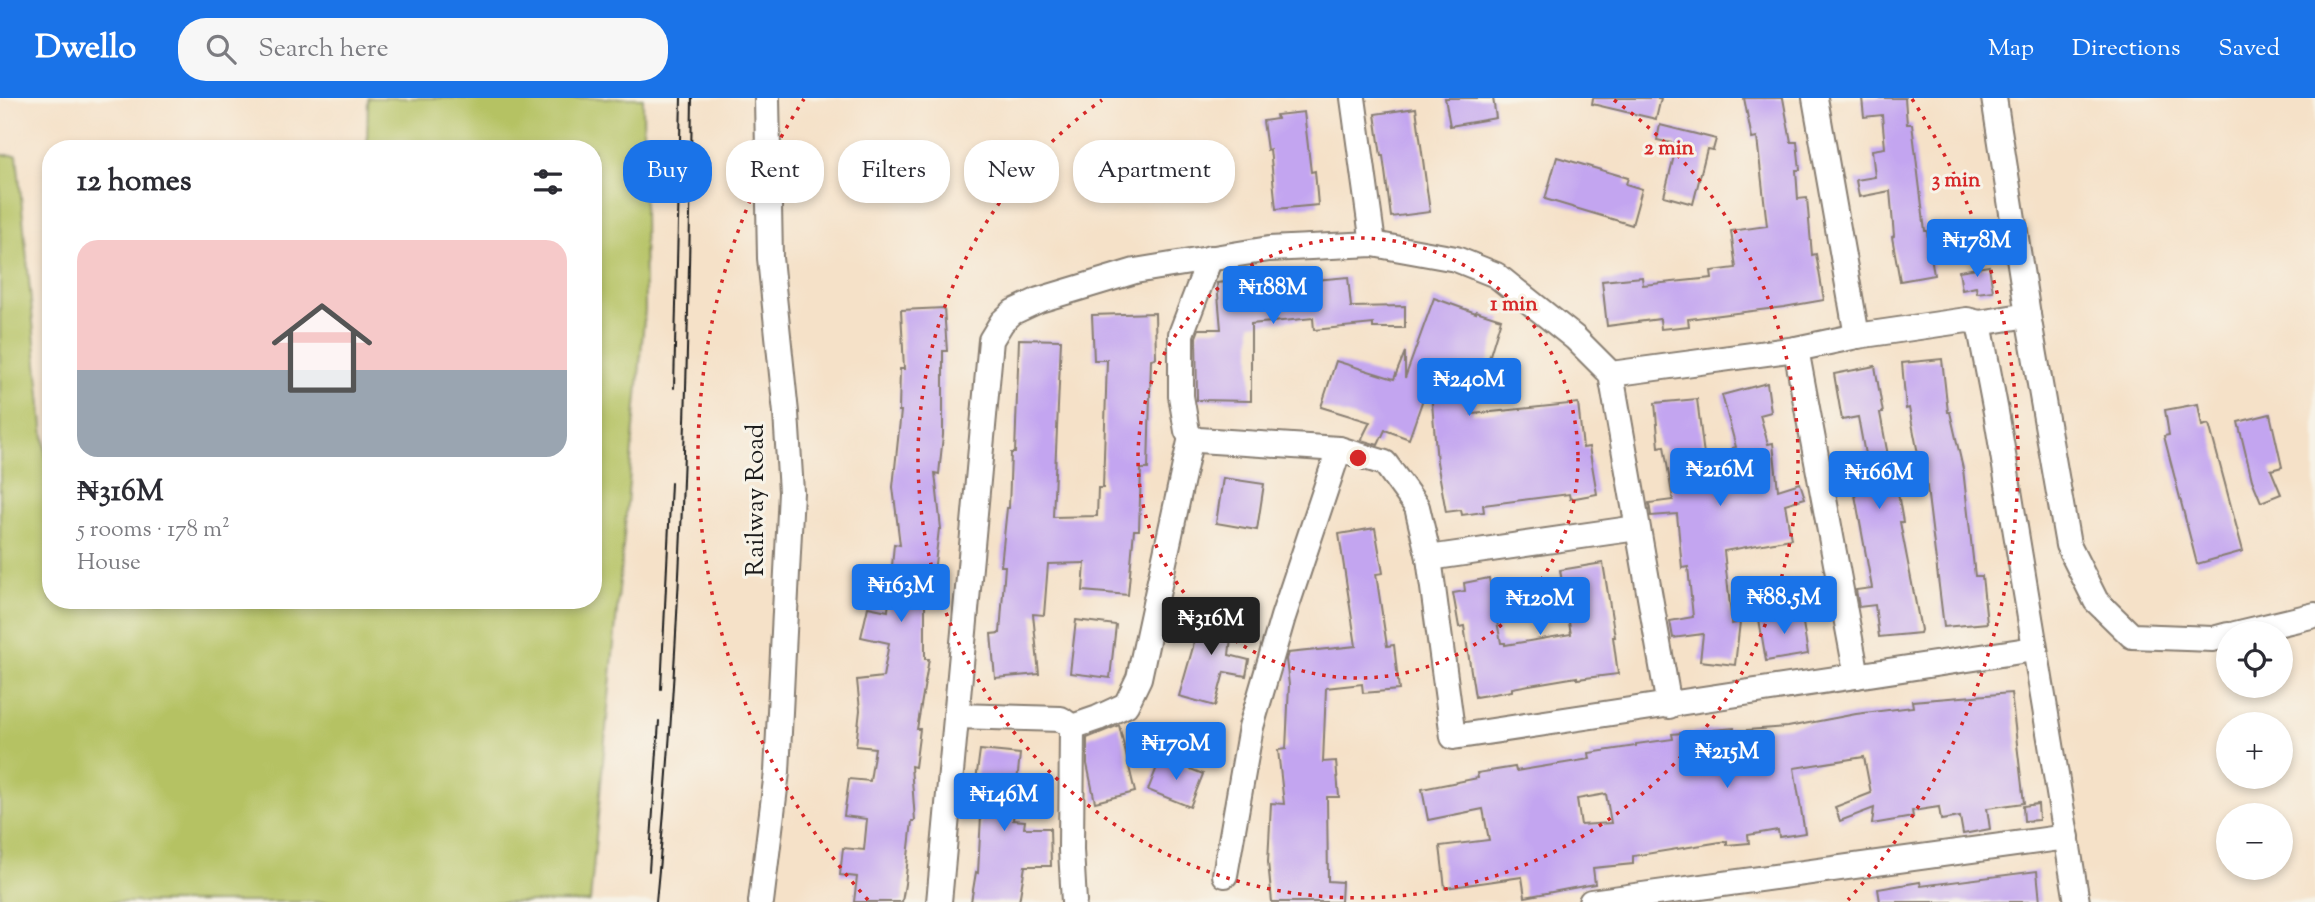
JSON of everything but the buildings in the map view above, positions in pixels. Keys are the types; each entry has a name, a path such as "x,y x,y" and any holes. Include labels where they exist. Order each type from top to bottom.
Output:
{"street":[{"name":"Railway Road","path":"761,902 777,772 791,492 786,413 769,258 767,98"},
{"path":"1353,98 1373,244"},
{"path":"1815,98 1857,336"},
{"path":"1994,98 2068,545 2096,600 2132,636 2216,638"},
{"path":"939,902 991,340 1007,317 1039,299 1135,271 1269,249 1373,244 1456,259 1496,275 1575,338 1611,374 1669,706"},
{"path":"1210,258 1181,334 1181,396 1187,431 1191,437 1198,440 1339,449 1385,463 1418,507 1429,558 1453,737 2034,649"},
{"path":"1611,374 1796,349 1857,336 1967,320 1979,323 2028,315"},
{"path":"1979,323 2077,902"},
{"path":"1796,349 1857,676"},
{"path":"1072,727 1098,719 1126,705 1139,678 1191,437"},
{"path":"1225,875 1251,727 1283,617 1339,449"},
{"path":"1429,558 1637,528"},
{"path":"2290,621 2315,615"},
{"path":"956,716 1061,719 1072,727"},
{"path":"1072,727 1071,850 1074,902"},
{"path":"1591,902 2067,837"}],"green space":[{"path":"368,98 643,98 643,140 623,140 623,203 644,203 645,310 590,902 0,902 0,155 17,155 42,415 42,609 602,609 602,140 367,140"}],"tram line":[{"path":"674,388 681,98"},
{"path":"656,902 678,601 686,400 692,98"},
{"path":"661,689 671,483"},
{"path":"649,871 659,721"}]}
